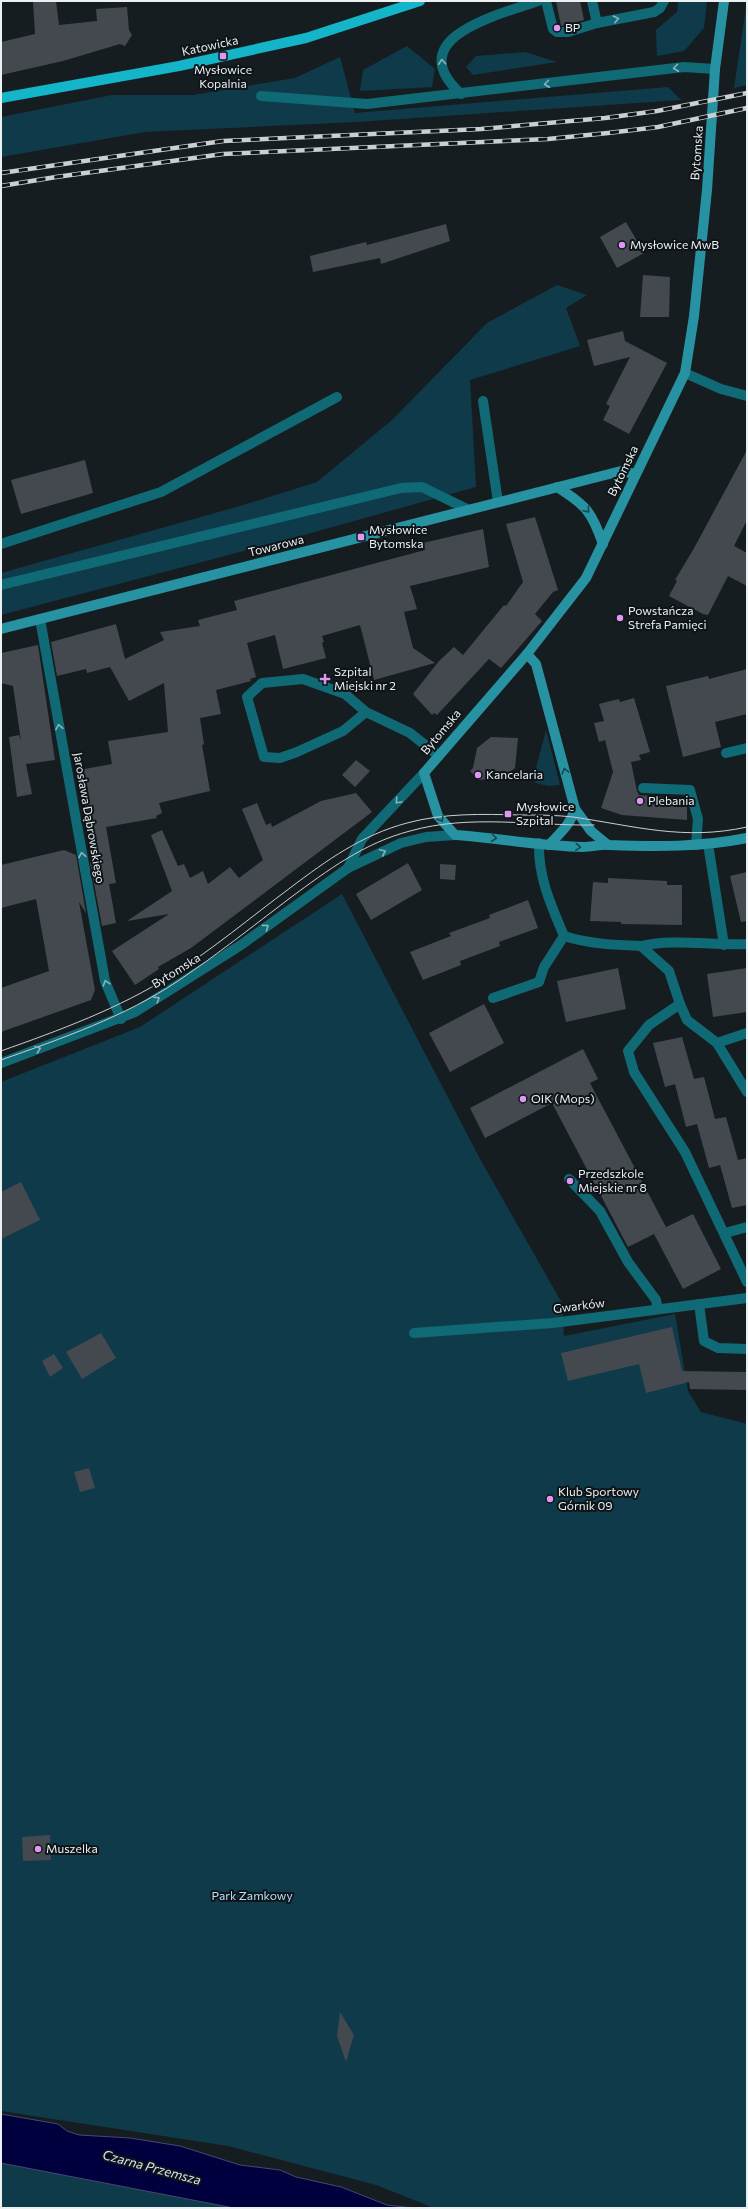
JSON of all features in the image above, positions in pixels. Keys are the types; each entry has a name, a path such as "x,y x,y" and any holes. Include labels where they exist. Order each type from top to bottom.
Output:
{"main road":[{"name":"Katowicka","path":"1,98 179,66 291,41 420,1"}],"street":[{"path":"461,94 449,83 442,69 441,55 447,43 457,34 478,24 538,1"},
{"path":"546,1 550,24 557,32 568,32 597,23 654,12 660,8 664,1"},
{"path":"592,1 597,23"},
{"name":"Bytomska","path":"348,868 362,839 424,773 527,654 586,578 685,373 694,316 707,190 715,69 724,1"},
{"path":"261,96 367,104 684,67 715,69"},
{"path":"685,373 721,389 747,396"},
{"path":"1,544 161,492 337,397"},
{"path":"483,401 498,502"},
{"name":"Towarowa","path":"1,629 621,471 636,474"},
{"path":"1,585 401,488 422,487 469,510"},
{"path":"557,487 581,503 590,512 603,544"},
{"name":"Jarosława Dąbrowskiego","path":"40,619 105,980 120,1019"},
{"path":"527,654 536,664 575,809 588,828 608,844"},
{"path":"366,712 343,731 297,752 280,758 264,757 247,697 262,683 303,679 345,694 366,712 410,733 439,756"},
{"path":"726,753 747,748"},
{"path":"424,773 438,816 455,835 585,847 608,844 658,848 708,844 747,838"},
{"path":"642,788 690,790 698,819 696,845"},
{"path":"575,809 573,817 568,824 544,844 538,861 543,886 564,936 576,940 614,945 641,946 657,942 724,945 747,944"},
{"name":"Bytomska","path":"1,1063 120,1019 135,1012 241,945 348,868 401,843 426,837 455,835"},
{"path":"708,844 724,945"},
{"path":"494,998 539,982 544,967 564,936"},
{"path":"641,946 669,971 687,1020 717,1043 747,1092"},
{"path":"680,1004 649,1025 628,1051 634,1072 685,1152 726,1233 747,1282"},
{"path":"717,1043 747,1033"},
{"path":"569,1179 600,1211 628,1262 656,1300 658,1309"},
{"path":"726,1233 747,1227"},
{"name":"Gwarków","path":"414,1334 553,1323 747,1298"},
{"path":"699,1304 704,1341 718,1348 747,1349"}],"green space":[{"path":"678,1 707,1 704,28 684,51 657,56 656,30 677,12"},
{"path":"747,1 747,85 734,88"},
{"path":"407,46 435,69 432,87 360,91 363,70"},
{"path":"525,52 557,62 473,75 466,67 476,56"},
{"path":"340,57 355,113 668,87 681,100 357,122 145,132 1,157 1,117 112,95 193,95 295,78"},
{"path":"557,285 587,295 566,308 580,346 470,380 476,487 304,535 1,615 1,573 240,506 317,482 392,420 487,323"},
{"path":"546,730 560,785 548,786 536,783 533,780"},
{"name":"Park Zamkowy","path":"342,894 480,1159 562,1303 564,1336 675,1314 688,1391 701,1412 747,1424 747,2208 434,2208 376,2185 228,2146 1,2111 1,1082 140,1027"},
{"path":"1,2163 234,2208 1,2208"}],"water":[{"name":"Czarna Przemsza","path":"1,2114 58,2124 67,2131 79,2135 130,2138 180,2146 240,2165 280,2170 296,2177 341,2187 387,2205 413,2208 234,2208 1,2163"}],"building":[{"path":"33,1 56,1 59,25 97,21 96,9 127,7 129,30 132,35 125,46 120,44 63,61 1,75 1,42 35,34"},
{"path":"556,1 580,1 584,20 561,26"},
{"name":"Mysłowice MwB","path":"626,222 644,253 617,268 600,237"},
{"path":"446,224 450,241 381,264 380,258 313,272 310,256 366,242 367,245"},
{"path":"643,275 670,277 669,317 640,317"},
{"path":"623,331 625,341 667,363 629,434 603,420 610,406 606,404 630,357 594,366 587,340"},
{"path":"747,450 747,520 734,546 747,553 747,586 728,576 708,615 703,614 669,596 677,581 675,580 693,550"},
{"path":"85,460 93,493 21,514 11,480"},
{"path":"535,517 558,590 553,592 535,614 542,621 501,668 489,659 437,715 434,713 432,715 413,694 439,661 454,647 463,655 504,605 506,606 523,582 506,524"},
{"path":"483,529 489,567 410,586 417,609 404,612 413,648 435,663 374,680 360,625 322,636 324,642 322,643 326,658 283,669 275,635 247,643 256,677 250,679 251,681 216,690 221,714 200,718 204,744 202,745 210,791 159,803 162,813 156,816 157,818 106,827 116,883 109,884 116,923 102,926 90,862 95,864 79,770 112,764 108,741 168,732 164,683 129,701 110,667 87,673 86,669 57,676 51,642 116,624 125,659 164,640 160,632 200,626 198,620 237,610 234,601 425,550 423,543"},
{"path":"38,645 55,760 26,764 32,794 17,797 9,737 19,735 21,741 13,686 1,683 1,653"},
{"path":"747,669 747,714 715,722 721,747 683,757 666,686 708,676 709,679"},
{"path":"634,698 650,752 639,755 641,760 631,762 637,791 639,795 664,797 664,800 687,803 687,820 622,815 601,808 613,772 605,740 599,742 594,723 604,721 599,704 619,699 620,702"},
{"path":"491,737 518,738 515,768 502,778 478,780 470,771 473,768 477,748"},
{"path":"356,760 370,771 355,787 342,775"},
{"path":"356,793 372,812 191,948 158,967 159,969 135,985 112,951 169,914 127,921 172,891 151,835 162,830 178,866 184,864 190,878 203,871 208,884 230,867 239,878 263,860 242,809 257,803 266,825 271,823 272,827 321,801"},
{"path":"64,850 76,855 86,913 79,902 95,990 91,1000 1,1032 1,988 49,971 36,899 1,908 1,865"},
{"path":"408,863 422,890 371,920 356,894"},
{"path":"440,864 456,865 455,880 440,879"},
{"path":"747,872 747,921 741,922 730,876"},
{"path":"608,878 667,881 667,885 682,885 682,925 621,924 621,922 590,921 593,882 608,883"},
{"path":"528,900 538,928 499,942 500,946 460,961 461,965 423,980 410,952 451,936 449,933 490,918 489,915"},
{"path":"618,968 626,1009 566,1022 557,981"},
{"path":"747,968 747,1012 713,1017 707,974"},
{"path":"484,1004 504,1043 450,1072 429,1033"},
{"path":"682,1037 694,1079 704,1077 715,1119 726,1117 738,1160 747,1158 747,1205 732,1208 720,1165 709,1168 697,1124 686,1127 675,1084 665,1087 653,1043"},
{"path":"583,1049 598,1079 590,1083 666,1227 654,1233 693,1214 721,1269 683,1289 654,1234 628,1247 552,1103 485,1138 470,1108"},
{"path":"21,1182 40,1220 1,1239 1,1192"},
{"path":"672,1327 682,1371 747,1372 747,1390 690,1389 689,1382 646,1393 639,1364 568,1381 561,1353"},
{"path":"101,1333 116,1358 82,1379 66,1352"},
{"path":"54,1354 63,1368 50,1377 42,1361"},
{"path":"89,1468 95,1488 80,1492 74,1472"},
{"path":"50,1835 51,1860 23,1861 22,1837"},
{"path":"340,2012 354,2035 346,2062 337,2036"}],"tram line":[{"path":"1,1051 88,1018 152,987 202,955 331,858 375,834 407,823 435,817 492,814 567,816 660,831 702,833 747,827"},
{"path":"1,1060 92,1026 157,994 207,961 318,877 347,858 393,836 433,826 455,823 502,822 594,825"}],"railway":[{"path":"1,173 223,141 481,129 605,118 657,111 747,93"},
{"path":"1,186 223,154 548,139 608,133 658,127 747,108"}],"place":[{"name":"BP","path":"557,28"},
{"name":"Mysłowice Kopalnia","path":"223,56"},
{"name":"Mysłowice MwB","path":"622,245"},
{"name":"Mysłowice Bytomska","path":"361,537"},
{"name":"Powstańcza Strefa Pamięci","path":"620,618"},
{"name":"Szpital Miejski nr 2","path":"325,679"},
{"name":"Kancelaria","path":"478,775"},
{"name":"Plebania","path":"640,801"},
{"name":"Mysłowice Szpital","path":"508,814"},
{"name":"OIK (Mops)","path":"523,1099"},
{"name":"Przedszkole Miejskie nr 8","path":"570,1181"},
{"name":"Klub Sportowy Górnik 09","path":"550,1499"},
{"name":"Muszelka","path":"38,1849"}]}
